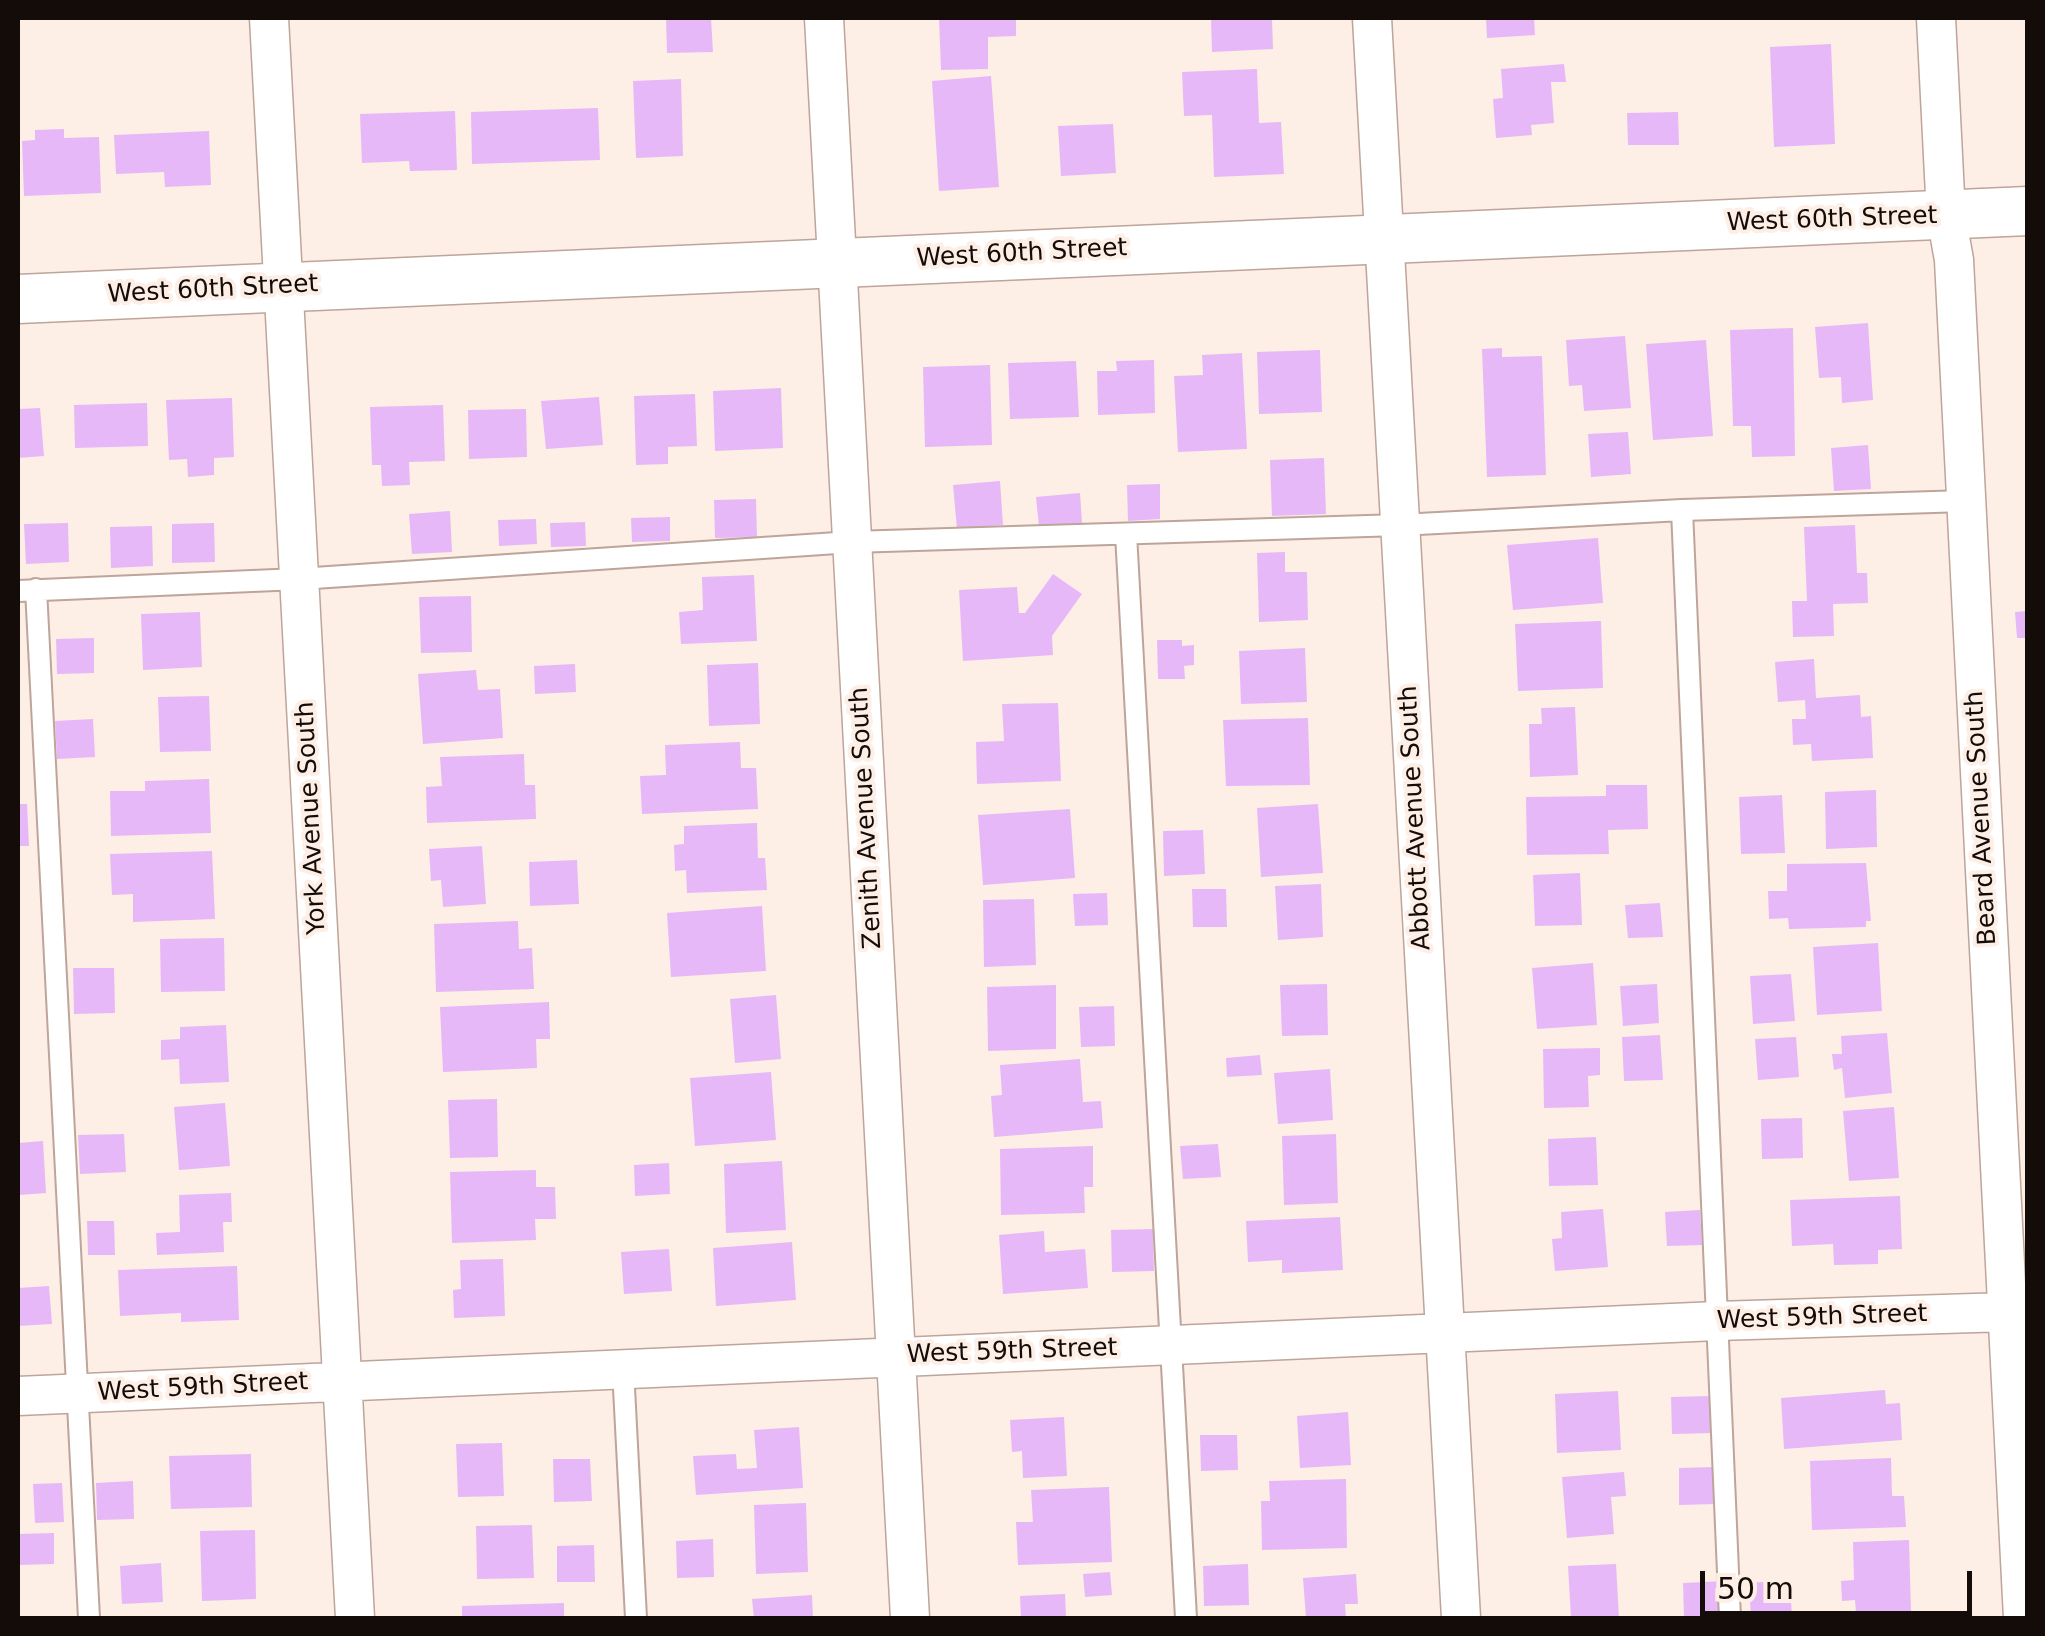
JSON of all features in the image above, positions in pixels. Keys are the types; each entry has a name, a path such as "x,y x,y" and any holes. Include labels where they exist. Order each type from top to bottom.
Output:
{"street":[{"name":"York Avenue South","path":"269,18 355,1618"},
{"name":"Zenith Avenue South","path":"824,18 910,1618"},
{"name":"Abbott Avenue South","path":"1372,18 1461,1618"},
{"name":"Beard Avenue South","path":"1936,18 1946,215 1954,260 2023,1618"},
{"name":"West 60th Street","path":"18,299 2028,211"},
{"name":"West 59th Street","path":"18,1396 1717,1320 2008,1312"}],"lane":[{"path":"90,1618 27,590 299,579 852,542 1400,525 1682,510 1965,501"},
{"path":"1682,510 1730,1618"},
{"path":"1126,534 1186,1618"},
{"path":"623,1369 636,1618"}],"building":[{"path":"666,18 711,18 713,52 667,53"},
{"path":"939,18 1016,18 1016,36 988,37 988,69 941,70"},
{"path":"1211,18 1272,18 1273,49 1212,52"},
{"path":"1486,18 1534,18 1535,35 1487,38"},
{"path":"1831,44 1835,144 1774,147 1770,47"},
{"path":"1564,64 1566,82 1551,82 1554,123 1531,125 1532,135 1496,138 1493,99 1503,98 1501,69"},
{"path":"1257,69 1259,123 1281,122 1284,174 1214,177 1212,115 1184,116 1182,72"},
{"path":"991,76 999,187 939,191 932,81"},
{"path":"681,79 683,156 636,158 633,81"},
{"path":"598,108 600,160 472,164 471,112"},
{"path":"455,111 457,170 410,171 409,161 362,163 360,114"},
{"path":"1678,112 1679,145 1628,145 1627,113"},
{"path":"1113,124 1116,173 1061,176 1058,126"},
{"path":"64,129 64,138 99,137 101,193 24,196 22,141 35,140 35,130"},
{"path":"209,131 211,185 165,187 164,172 116,174 114,135"},
{"path":"1868,323 1873,400 1842,403 1841,377 1819,378 1815,327"},
{"path":"1793,328 1795,456 1752,457 1751,426 1733,426 1730,330"},
{"path":"1625,336 1631,408 1584,411 1582,385 1569,386 1566,340"},
{"path":"1706,340 1713,436 1653,440 1646,344"},
{"path":"1502,348 1502,357 1542,356 1546,475 1487,477 1482,349"},
{"path":"1320,350 1322,412 1259,414 1257,352"},
{"path":"1242,353 1247,449 1178,452 1174,376 1203,375 1202,355"},
{"path":"1154,360 1155,413 1098,415 1097,371 1117,371 1116,361"},
{"path":"1076,361 1079,417 1010,419 1008,363"},
{"path":"990,365 992,445 925,447 923,367"},
{"path":"781,388 783,448 715,451 713,391"},
{"path":"695,394 697,446 668,447 668,464 636,465 634,396"},
{"path":"599,397 603,445 546,449 541,401"},
{"path":"232,398 234,457 214,458 214,475 188,477 187,459 169,460 166,400"},
{"path":"147,403 148,446 75,448 74,405"},
{"path":"443,405 445,461 409,462 410,485 382,486 381,465 372,465 370,407"},
{"path":"40,408 44,456 18,458 18,409"},
{"path":"526,409 527,457 469,459 468,410"},
{"path":"1628,432 1631,474 1591,477 1588,434"},
{"path":"1868,445 1871,489 1834,491 1831,448"},
{"path":"1324,458 1326,514 1272,516 1270,460"},
{"path":"1000,481 1003,525 957,529 953,485"},
{"path":"1160,484 1160,519 1128,521 1127,485"},
{"path":"1080,493 1082,523 1039,527 1036,497"},
{"path":"756,499 757,537 715,538 714,500"},
{"path":"450,511 452,552 412,554 409,514"},
{"path":"670,517 670,541 632,542 631,518"},
{"path":"536,519 537,544 499,546 498,520"},
{"path":"585,522 586,546 551,547 550,523"},
{"path":"68,523 69,562 26,564 24,524"},
{"path":"214,523 215,562 172,563 172,524"},
{"path":"1855,525 1857,573 1867,573 1868,603 1833,604 1834,636 1793,637 1792,601 1807,601 1804,527"},
{"path":"152,526 153,566 111,568 110,527"},
{"path":"1598,538 1603,603 1513,610 1507,545"},
{"path":"1285,552 1285,572 1307,572 1308,620 1259,622 1257,553"},
{"path":"1053,574 1082,594 1052,636 1053,655 963,661 959,590 1017,587 1019,613 1025,613"},
{"path":"754,575 757,641 681,644 679,612 703,610 702,577"},
{"path":"471,596 472,652 421,653 419,597"},
{"path":"2028,611 2028,638 2017,638 2015,612"},
{"path":"200,612 202,667 143,670 141,614"},
{"path":"1601,621 1603,688 1518,691 1515,624"},
{"path":"94,638 94,673 57,674 56,639"},
{"path":"1157,640 1182,640 1182,646 1194,645 1194,665 1184,666 1185,679 1158,679"},
{"path":"1305,648 1307,702 1241,704 1239,651"},
{"path":"1814,659 1816,698 1860,695 1861,717 1871,716 1873,758 1812,761 1811,744 1793,745 1792,719 1806,719 1805,700 1778,702 1775,662"},
{"path":"758,663 760,724 709,726 707,665"},
{"path":"575,664 576,692 535,694 534,666"},
{"path":"476,670 478,690 500,689 503,738 423,744 418,674"},
{"path":"209,696 211,751 160,752 158,697"},
{"path":"1058,703 1061,781 977,784 976,742 1004,741 1002,704"},
{"path":"1575,707 1578,775 1530,777 1529,724 1542,724 1541,708"},
{"path":"1308,718 1310,785 1226,786 1223,720"},
{"path":"93,719 95,757 57,759 55,721"},
{"path":"740,742 741,768 756,768 758,809 642,814 640,776 666,775 665,745"},
{"path":"524,754 525,785 535,785 536,819 427,823 426,787 442,786 440,757"},
{"path":"209,779 211,833 111,836 110,791 145,791 145,781"},
{"path":"1606,785 1647,785 1648,829 1608,830 1609,854 1527,855 1526,797 1606,796"},
{"path":"1876,790 1877,847 1826,849 1825,792"},
{"path":"1782,795 1785,853 1741,854 1739,797"},
{"path":"18,804 27,804 29,846 18,846"},
{"path":"1318,804 1323,873 1261,877 1257,808"},
{"path":"1070,809 1075,878 983,885 978,815"},
{"path":"757,823 758,858 765,858 767,890 687,893 686,870 675,871 674,845 684,844 684,826"},
{"path":"1203,830 1205,874 1164,876 1163,831"},
{"path":"482,846 486,904 443,907 441,880 431,881 429,849"},
{"path":"212,851 215,919 133,922 133,894 112,895 110,854"},
{"path":"577,860 579,904 530,906 529,862"},
{"path":"1866,863 1871,921 1866,921 1866,927 1789,929 1788,918 1769,919 1768,891 1787,891 1787,864"},
{"path":"1580,873 1582,925 1535,926 1533,875"},
{"path":"1321,884 1323,937 1278,940 1275,886"},
{"path":"1192,889 1226,889 1227,927 1193,927"},
{"path":"1107,893 1108,925 1075,926 1073,894"},
{"path":"1034,899 1036,965 984,967 983,900"},
{"path":"1660,903 1663,937 1628,938 1625,905"},
{"path":"762,906 766,971 671,977 667,913"},
{"path":"518,921 519,949 532,948 534,989 436,992 434,924"},
{"path":"224,938 225,991 161,992 160,939"},
{"path":"1878,943 1882,1011 1817,1015 1813,947"},
{"path":"1593,963 1597,1025 1537,1029 1532,968"},
{"path":"73,968 114,968 115,1013 74,1014"},
{"path":"1791,974 1795,1021 1753,1024 1750,976"},
{"path":"1327,984 1328,1035 1282,1036 1280,985"},
{"path":"1657,984 1659,1023 1623,1026 1620,986"},
{"path":"1056,985 1056,1049 988,1051 987,987"},
{"path":"776,995 781,1059 735,1063 730,999"},
{"path":"549,1002 550,1039 536,1039 537,1068 443,1072 440,1007"},
{"path":"1114,1006 1115,1046 1081,1047 1079,1007"},
{"path":"226,1025 229,1082 180,1084 179,1059 161,1060 161,1040 180,1039 180,1027"},
{"path":"1887,1033 1892,1093 1845,1098 1842,1068 1834,1070 1832,1054 1842,1054 1841,1036"},
{"path":"1660,1035 1663,1080 1624,1081 1622,1037"},
{"path":"1796,1037 1799,1077 1758,1080 1755,1039"},
{"path":"1600,1048 1600,1075 1588,1076 1589,1107 1544,1108 1543,1049"},
{"path":"1260,1055 1262,1075 1227,1077 1226,1058"},
{"path":"1080,1059 1083,1102 1101,1101 1103,1128 994,1137 991,1096 1002,1095 1000,1065"},
{"path":"1330,1069 1333,1120 1278,1124 1274,1073"},
{"path":"771,1072 776,1140 695,1146 690,1078"},
{"path":"497,1099 498,1157 450,1158 448,1100"},
{"path":"225,1103 230,1166 179,1170 174,1107"},
{"path":"1894,1107 1899,1178 1849,1181 1843,1111"},
{"path":"1802,1118 1803,1158 1762,1159 1761,1119"},
{"path":"124,1134 126,1172 80,1174 78,1135"},
{"path":"1336,1134 1338,1203 1284,1205 1282,1136"},
{"path":"1596,1137 1598,1185 1549,1186 1548,1139"},
{"path":"43,1141 46,1193 19,1195 18,1143"},
{"path":"1218,1144 1221,1177 1183,1179 1180,1146"},
{"path":"1093,1146 1093,1187 1084,1187 1085,1213 1001,1215 1000,1149"},
{"path":"782,1161 786,1230 726,1233 724,1164"},
{"path":"669,1163 670,1194 635,1196 634,1165"},
{"path":"536,1170 536,1187 555,1187 556,1219 535,1219 536,1240 452,1243 450,1172"},
{"path":"231,1193 232,1222 223,1222 224,1252 157,1255 156,1233 180,1232 179,1195"},
{"path":"1900,1196 1902,1249 1878,1250 1878,1264 1834,1265 1833,1244 1792,1246 1790,1200"},
{"path":"1603,1209 1608,1267 1555,1271 1552,1239 1562,1238 1561,1212"},
{"path":"1700,1210 1702,1245 1667,1246 1665,1212"},
{"path":"1340,1217 1343,1270 1282,1273 1282,1260 1248,1262 1246,1221"},
{"path":"87,1221 114,1221 115,1255 88,1255"},
{"path":"1153,1229 1154,1271 1112,1272 1111,1230"},
{"path":"1044,1231 1045,1252 1085,1249 1088,1288 1003,1294 999,1235"},
{"path":"792,1242 796,1300 716,1306 713,1248"},
{"path":"669,1249 672,1291 624,1294 621,1252"},
{"path":"503,1259 505,1316 454,1318 453,1290 461,1289 460,1260"},
{"path":"237,1266 239,1320 181,1322 181,1313 120,1316 118,1270"},
{"path":"49,1286 52,1324 18,1326 18,1288"},
{"path":"1885,1390 1886,1404 1900,1403 1902,1440 1784,1449 1781,1398"},
{"path":"1618,1391 1621,1450 1557,1453 1555,1394"},
{"path":"1711,1396 1712,1433 1672,1434 1671,1397"},
{"path":"1348,1412 1351,1465 1300,1468 1297,1416"},
{"path":"1064,1417 1067,1476 1023,1478 1022,1451 1012,1452 1010,1420"},
{"path":"799,1427 803,1488 696,1495 693,1456 736,1454 737,1469 757,1468 754,1430"},
{"path":"1200,1435 1237,1435 1238,1470 1201,1471"},
{"path":"502,1443 504,1496 458,1497 456,1444"},
{"path":"251,1454 252,1507 171,1509 169,1456"},
{"path":"1891,1458 1892,1496 1904,1496 1906,1527 1812,1530 1810,1461"},
{"path":"553,1459 590,1459 592,1501 554,1502"},
{"path":"1714,1467 1715,1504 1679,1505 1679,1468"},
{"path":"1624,1472 1626,1496 1611,1497 1614,1534 1567,1538 1562,1477"},
{"path":"1346,1479 1347,1548 1262,1550 1261,1501 1270,1501 1269,1481"},
{"path":"133,1481 134,1519 97,1520 96,1483"},
{"path":"62,1483 64,1522 35,1523 33,1484"},
{"path":"1109,1487 1112,1562 1018,1565 1016,1522 1033,1522 1031,1490"},
{"path":"806,1503 808,1572 756,1574 754,1505"},
{"path":"532,1525 534,1578 477,1579 476,1526"},
{"path":"255,1530 256,1599 202,1601 200,1531"},
{"path":"54,1533 54,1564 18,1565 18,1534"},
{"path":"713,1539 714,1577 677,1578 676,1541"},
{"path":"1909,1540 1911,1611 1856,1612 1855,1600 1842,1601 1841,1581 1854,1580 1853,1542"},
{"path":"594,1545 595,1582 557,1582 557,1546"},
{"path":"161,1563 163,1602 122,1604 120,1566"},
{"path":"1248,1564 1249,1605 1204,1606 1203,1566"},
{"path":"1616,1564 1619,1618 1571,1618 1568,1566"},
{"path":"1110,1572 1112,1595 1085,1597 1083,1574"},
{"path":"1356,1574 1358,1604 1345,1604 1346,1618 1306,1618 1303,1578"},
{"path":"1790,1580 1792,1618 1751,1618 1749,1583"},
{"path":"1725,1581 1726,1618 1684,1618 1683,1583"},
{"path":"1065,1594 1066,1618 1021,1618 1020,1596"},
{"path":"812,1595 813,1618 754,1618 752,1599"},
{"path":"564,1603 564,1618 462,1618 462,1606"}]}
